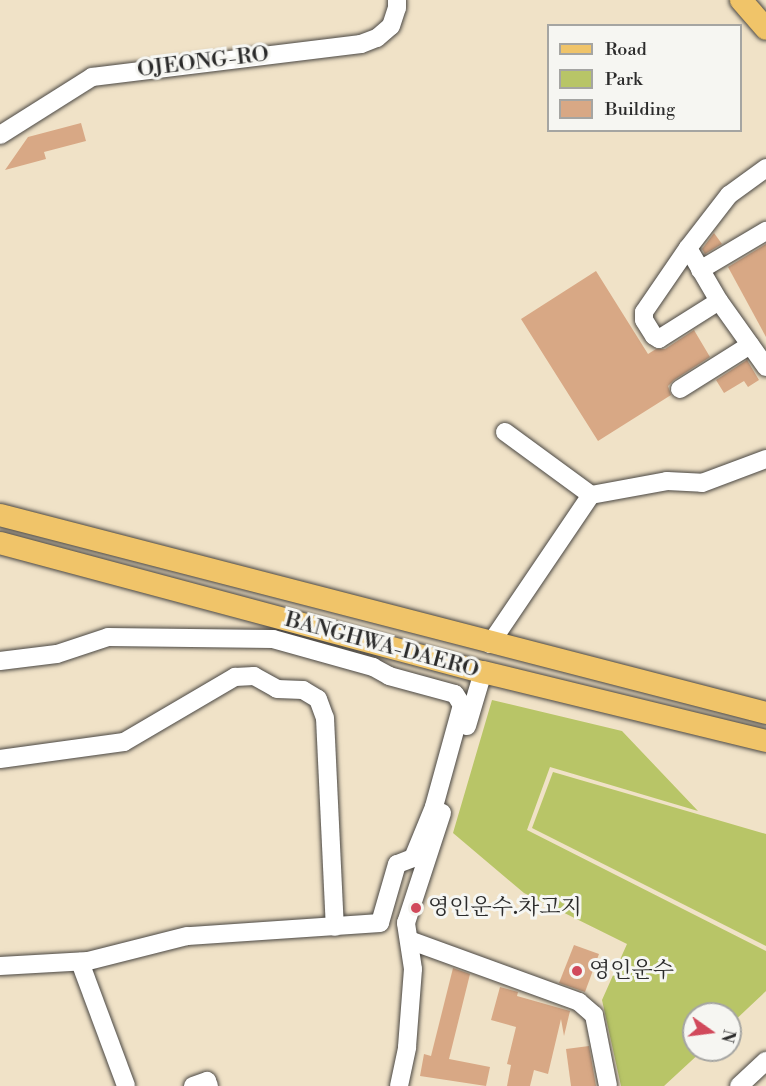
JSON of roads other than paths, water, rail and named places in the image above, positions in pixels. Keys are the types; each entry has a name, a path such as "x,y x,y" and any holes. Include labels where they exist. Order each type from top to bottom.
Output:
{"main road":[{"path":"741,0 766,29"},
{"name":"BANGHWA-DAERO","path":"0,515 490,644 766,713"},
{"name":"BANGHWA-DAERO","path":"0,543 483,672 766,741"}],"street":[{"name":"OJEONG-RO","path":"0,135 92,77 361,44 377,38 391,26 397,0"},
{"path":"719,302 659,339 645,324 644,312 688,248 729,195 766,168"},
{"path":"700,270 766,231"},
{"path":"688,248 719,302 766,367"},
{"path":"680,389 750,345"},
{"path":"505,432 591,495"},
{"path":"490,644 591,495 667,481 702,483 766,459"},
{"path":"0,661 57,654 108,637 273,639 373,667 389,676 455,694 462,705 434,807 413,858 397,864 380,923 187,936 80,962 0,966"},
{"path":"399,1086 407,1047 413,969 406,923 436,837 483,672"},
{"path":"0,759 124,742 235,677 254,676 277,689 303,690 318,699 325,718 335,927"},
{"path":"409,940 579,1002 594,1015 608,1086"},
{"path":"80,962 126,1086"},
{"path":"739,1086 763,1070"},
{"path":"193,1086 207,1081 209,1086"}],"place":[{"name":"영인운수.차고지","path":"416,908"},
{"name":"영인운수","path":"577,971"}]}
